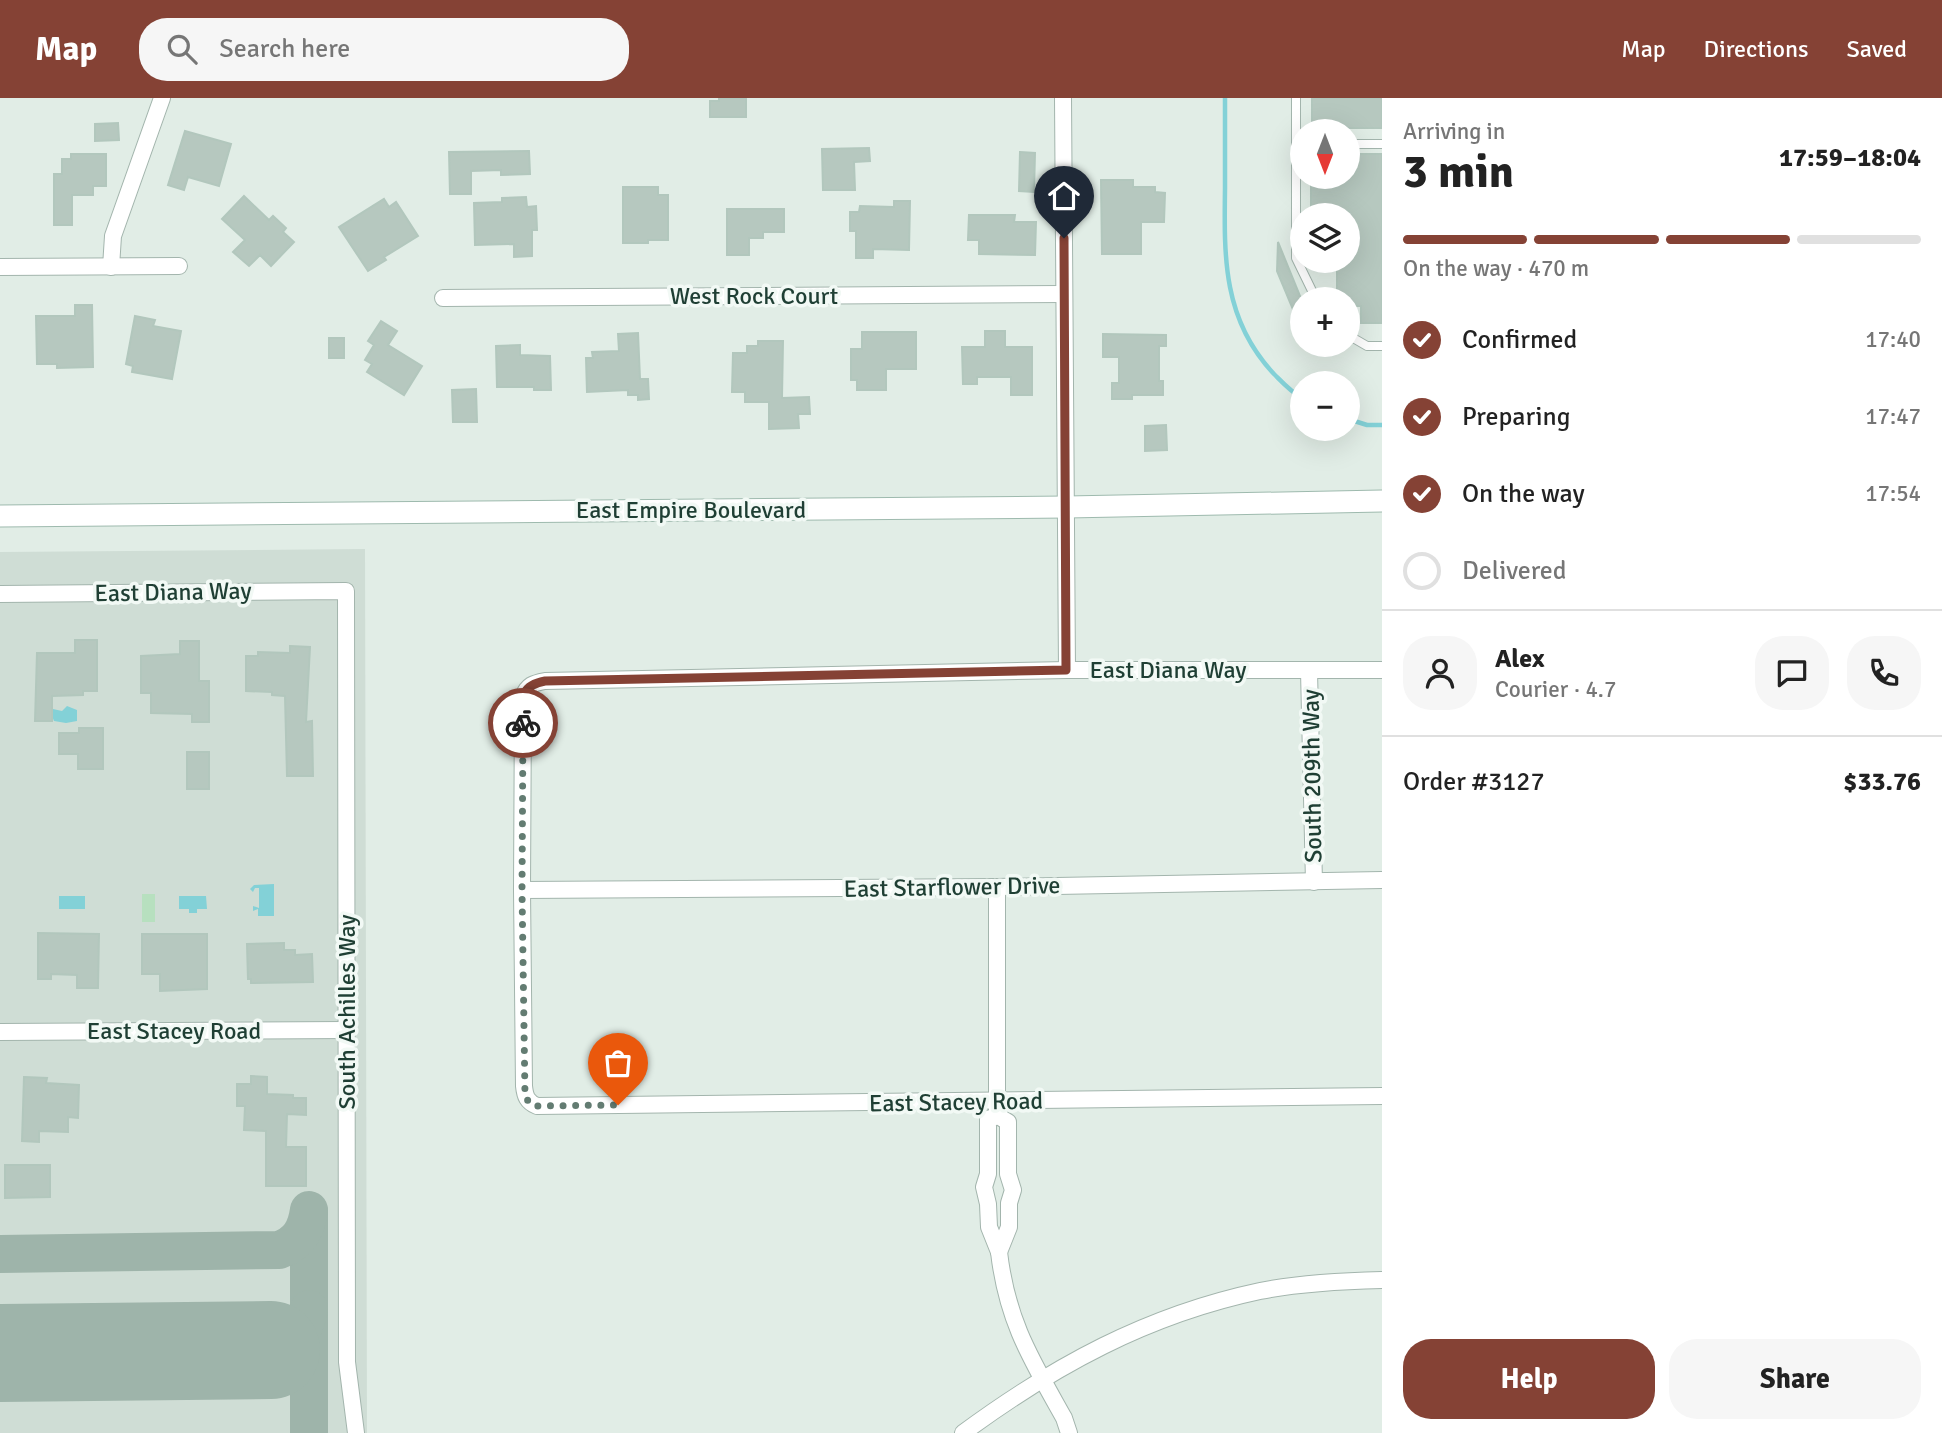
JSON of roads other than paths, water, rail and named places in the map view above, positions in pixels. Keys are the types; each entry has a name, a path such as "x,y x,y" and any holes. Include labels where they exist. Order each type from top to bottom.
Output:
{"street":[{"path":"111,267 113,236 162,98"},
{"path":"1063,98 1066,670"},
{"path":"0,267 179,266"},
{"name":"West Rock Court","path":"443,298 1064,294"},
{"name":"East Empire Boulevard","path":"0,516 1067,507 1382,501"},
{"name":"East Diana Way","path":"0,594 346,591"},
{"name":"South Achilles Way","path":"346,591 348,1362 356,1433"},
{"name":"East Diana Way","path":"522,890 523,697 526,689 534,683 1066,670 1382,670"},
{"name":"South 209th Way","path":"1309,671 1314,882"},
{"name":"East Starflower Drive","path":"522,890 997,887 1382,880"},
{"path":"997,887 997,1109 1008,1122 1008,1174 1013,1190 1009,1203 1009,1227 999,1252"},
{"name":"East Stacey Road","path":"522,890 524,1086 525,1096 530,1104 537,1106 997,1109 1382,1096"},
{"name":"East Stacey Road","path":"0,1032 347,1030"},
{"path":"997,1109 988,1119 988,1174 985,1187 989,1227 999,1252 1014,1324 1064,1418 1069,1433"},
{"path":"988,1174 1008,1174"},
{"path":"963,1433 1042,1379 1097,1347 1150,1324 1260,1291 1333,1282 1382,1280"}],"lane":[{"path":"1296,98 1297,119"},
{"path":"1360,144 1382,144"},
{"path":"1298,189 1296,258 1310,287"},
{"path":"1360,342 1367,346 1382,346"}],"water":[{"path":"67,706 77,710 77,721 54,721 53,709 62,711"},
{"path":"274,884 274,916 258,916 258,909 253,911 253,906 259,908 259,888 255,888 253,892 250,889 254,885"},
{"path":"59,896 85,896 85,909 59,909"},
{"path":"179,896 206,896 207,909 197,909 197,913 189,913 189,909 179,909"}],"waterway":[{"path":"1225,98 1225,239 1230,287 1236,310 1257,353 1290,389"},
{"path":"1360,423 1382,425"}]}
